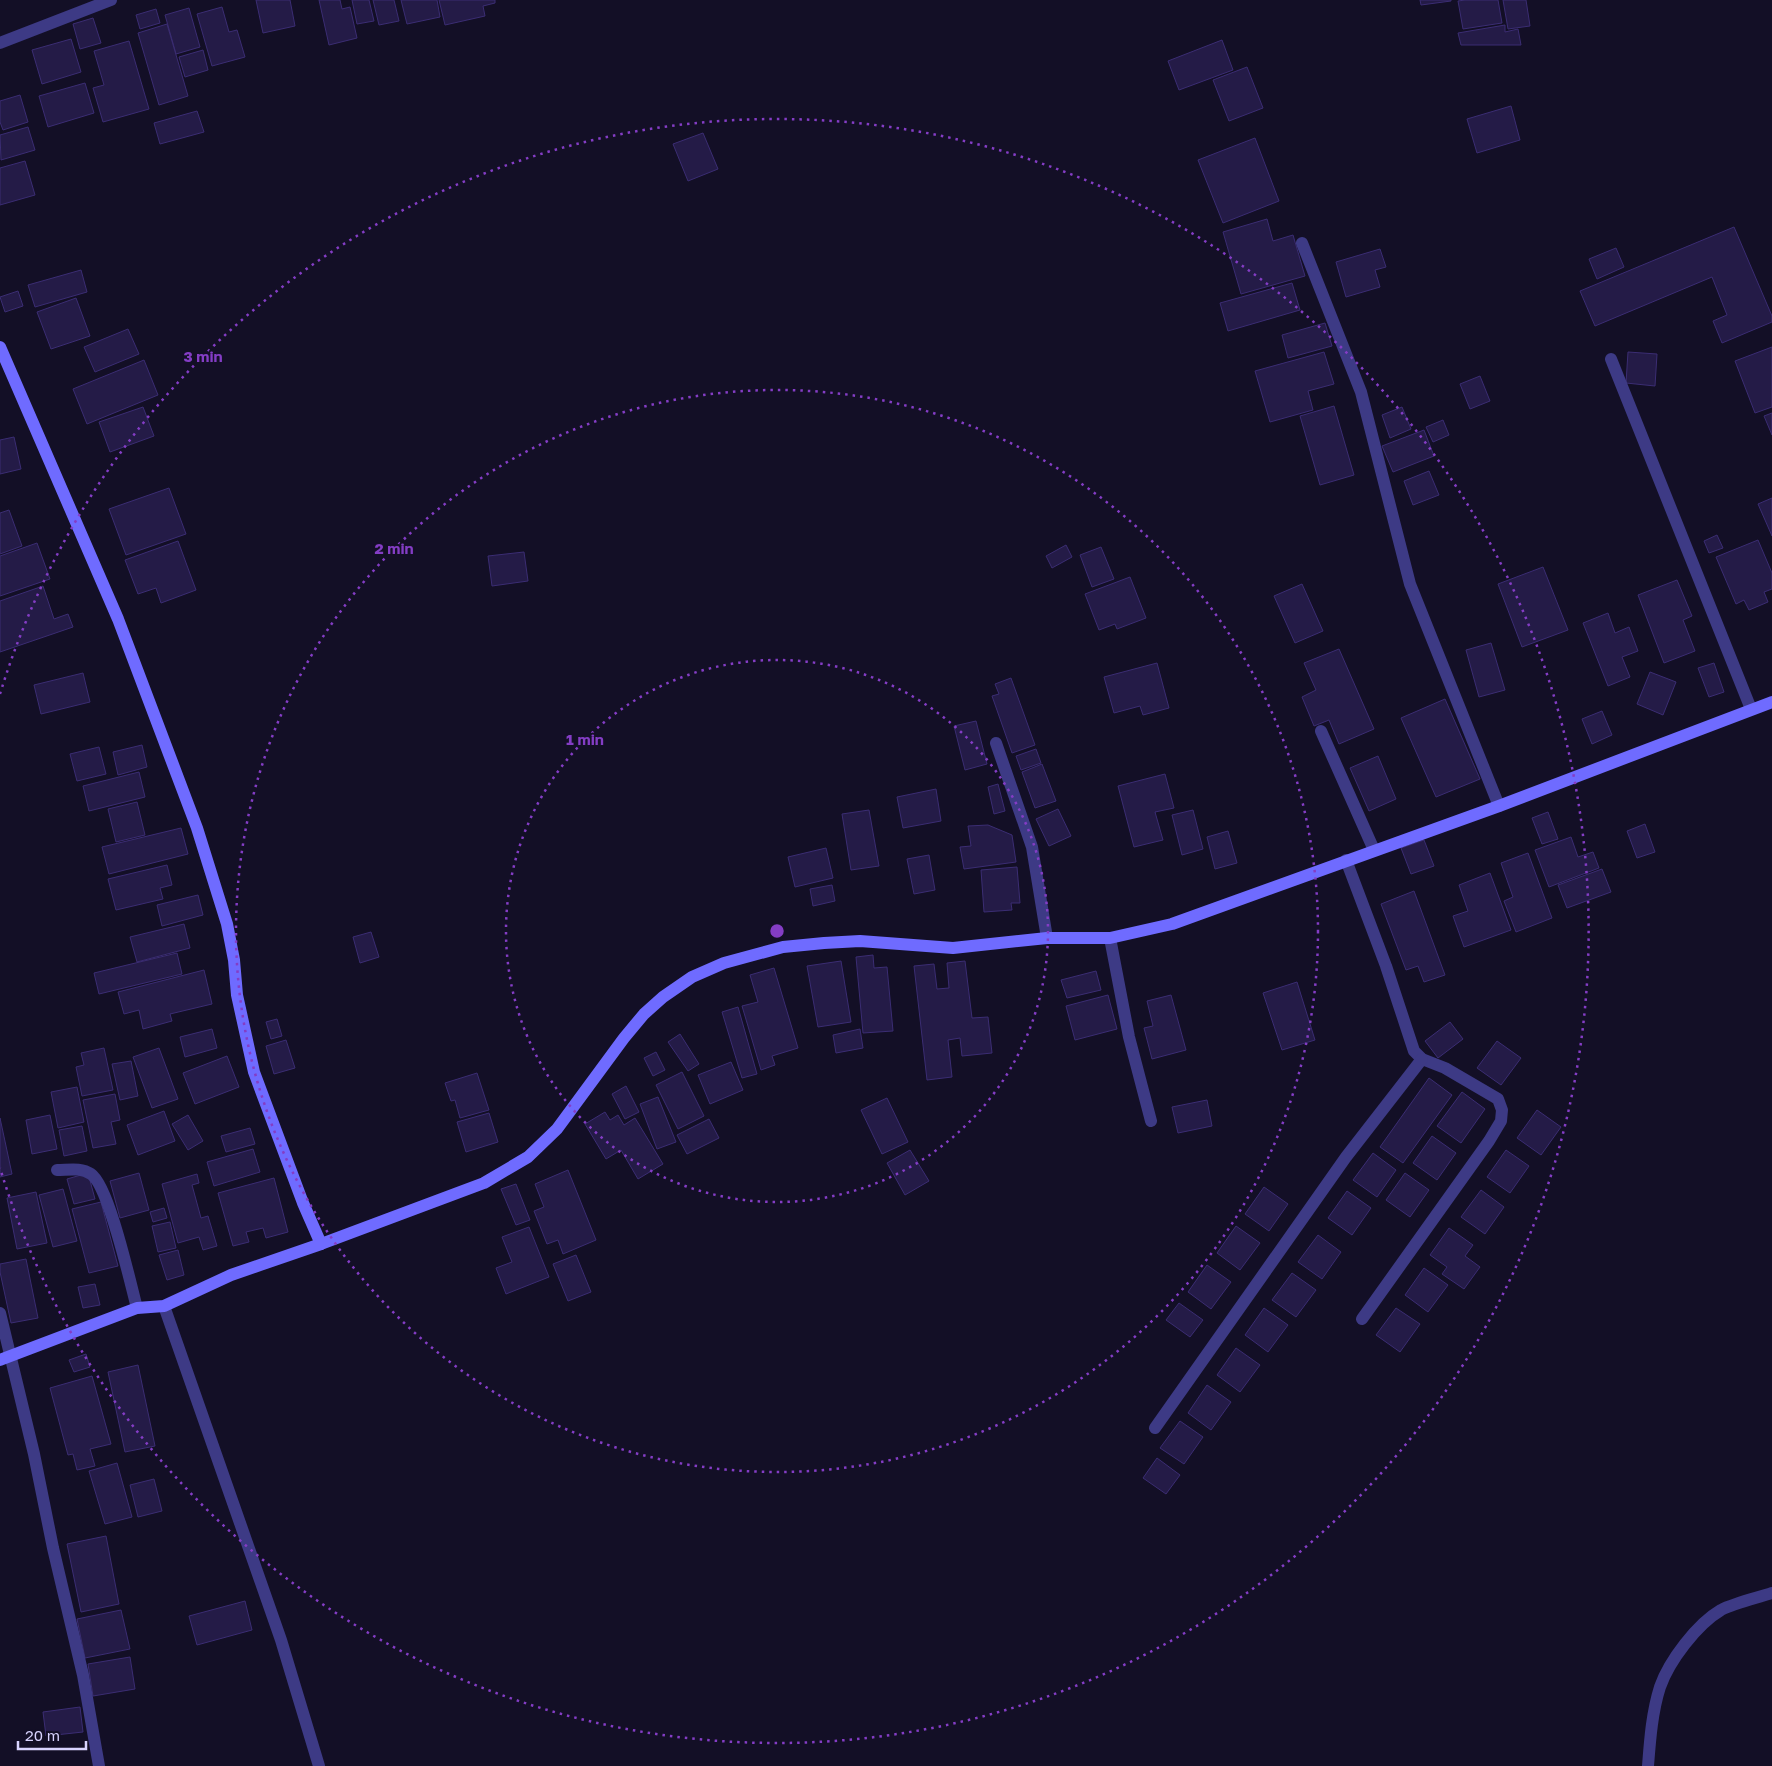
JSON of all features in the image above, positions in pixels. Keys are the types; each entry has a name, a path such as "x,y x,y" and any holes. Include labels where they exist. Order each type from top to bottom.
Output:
{"street":[{"path":"0,43 111,0"},
{"path":"1302,243 1361,392 1410,584 1498,806"},
{"path":"0,347 118,618 197,828 227,924 234,960 239,1004 254,1072 303,1203 321,1244"},
{"path":"1612,359 1751,709"},
{"path":"6,1357 137,1308 164,1306 231,1275 321,1244 484,1183 528,1157 557,1129 644,1014 663,997 692,977 724,963 783,947 824,943 860,941 953,948 1047,938 1110,938 1172,924 1498,806 1772,702"},
{"path":"1321,732 1374,850"},
{"path":"996,742 1032,847 1047,938"},
{"path":"1346,860 1386,966 1414,1051 1422,1059 1445,1068 1498,1099 1502,1110 1501,1121 1489,1141 1362,1319"},
{"path":"1110,938 1129,1037 1151,1121"},
{"path":"1155,1428 1346,1157 1422,1059"},
{"path":"57,1170 77,1169 90,1174 100,1184 107,1201 137,1308"},
{"path":"164,1306 280,1640 319,1766"},
{"path":"0,1312 6,1357 34,1454 53,1548 84,1675 99,1766"},
{"path":"1648,1766 1651,1731 1660,1687 1675,1658 1698,1629 1722,1610 1772,1593"}],"building":[{"path":"256,0 290,0 295,26 263,33"},
{"path":"319,0 340,0 342,9 350,7 357,38 329,45"},
{"path":"352,0 369,0 374,21 357,24"},
{"path":"373,0 394,0 399,21 379,25"},
{"path":"401,0 437,0 440,17 407,24"},
{"path":"439,0 495,0 495,3 483,6 485,16 445,25"},
{"path":"1420,0 1451,0 1451,1 1421,5"},
{"path":"1498,0 1502,23 1463,29 1458,1"},
{"path":"1503,0 1526,0 1530,26 1508,29"},
{"path":"222,7 229,32 237,30 245,57 212,66 197,14"},
{"path":"189,8 200,47 176,54 165,15"},
{"path":"156,9 160,23 140,29 136,15"},
{"path":"93,18 101,43 80,49 73,24"},
{"path":"167,24 188,96 159,105 138,33"},
{"path":"1505,25 1505,32 1518,29 1521,45 1461,45 1458,33"},
{"path":"71,39 81,72 42,84 32,50"},
{"path":"1222,40 1233,70 1179,90 1168,61"},
{"path":"129,41 149,109 103,122 93,88 104,85 94,51"},
{"path":"203,50 208,70 185,77 179,57"},
{"path":"1247,67 1263,108 1229,121 1213,80"},
{"path":"85,83 94,113 48,127 39,96"},
{"path":"20,95 28,122 3,130 0,122 0,101"},
{"path":"1511,106 1520,140 1477,153 1467,119"},
{"path":"197,111 204,132 160,144 154,123"},
{"path":"28,127 35,150 1,160 0,135"},
{"path":"703,133 718,169 688,181 673,144"},
{"path":"1255,138 1279,201 1223,223 1198,160"},
{"path":"25,161 35,195 0,205 0,168"},
{"path":"1267,219 1273,241 1293,235 1305,276 1241,294 1223,232"},
{"path":"1734,227 1772,316 1772,322 1722,343 1713,321 1727,315 1712,277 1595,326 1580,291"},
{"path":"1616,248 1624,267 1597,279 1589,259"},
{"path":"1380,249 1386,267 1375,270 1380,287 1346,297 1336,262"},
{"path":"81,270 87,292 35,307 28,285"},
{"path":"1292,283 1300,310 1228,331 1220,303"},
{"path":"18,291 23,306 5,312 0,297"},
{"path":"76,298 90,336 51,349 37,312"},
{"path":"1325,323 1332,346 1288,358 1282,335"},
{"path":"128,329 139,354 95,372 84,347"},
{"path":"1772,347 1772,407 1755,413 1735,361"},
{"path":"1324,352 1334,384 1308,391 1313,410 1270,422 1255,371"},
{"path":"1628,352 1657,354 1655,386 1626,383"},
{"path":"144,360 158,395 87,424 73,389"},
{"path":"1480,376 1490,401 1470,409 1460,384"},
{"path":"1334,406 1354,475 1320,485 1300,416"},
{"path":"143,407 154,436 110,452 99,422"},
{"path":"1402,407 1411,429 1390,438 1382,415"},
{"path":"1772,413 1772,435 1764,416"},
{"path":"1443,420 1449,435 1433,442 1426,427"},
{"path":"1424,430 1434,456 1393,472 1382,446"},
{"path":"14,437 21,469 0,474 0,440"},
{"path":"1429,471 1439,495 1413,505 1404,481"},
{"path":"169,488 186,534 126,555 109,509"},
{"path":"1772,498 1772,536 1758,504"},
{"path":"9,510 22,546 0,554 0,513"},
{"path":"1717,535 1723,548 1709,553 1704,541"},
{"path":"1758,540 1772,573 1772,589 1764,592 1768,602 1749,610 1744,600 1736,604 1716,557"},
{"path":"178,541 196,590 161,603 156,588 138,594 125,560"},
{"path":"37,543 50,579 0,596 0,556"},
{"path":"1066,545 1072,557 1052,568 1046,556"},
{"path":"1101,547 1114,579 1092,587 1080,555"},
{"path":"524,552 528,581 492,586 488,556"},
{"path":"1543,567 1568,630 1522,647 1498,584"},
{"path":"1130,577 1146,618 1117,629 1115,624 1099,630 1085,594"},
{"path":"1677,580 1692,616 1683,620 1695,651 1664,663 1638,595"},
{"path":"1302,584 1323,631 1295,643 1274,596"},
{"path":"43,586 54,619 68,614 73,627 0,652 0,601"},
{"path":"1608,613 1615,633 1629,627 1638,651 1622,657 1630,677 1608,686 1583,623"},
{"path":"1491,643 1505,690 1479,697 1466,650"},
{"path":"1339,649 1374,729 1339,744 1329,720 1314,726 1302,697 1316,690 1304,663"},
{"path":"1157,663 1169,708 1143,715 1140,706 1114,713 1104,677"},
{"path":"1714,663 1724,692 1709,697 1698,668"},
{"path":"1650,672 1676,682 1663,715 1637,704"},
{"path":"83,673 90,702 41,714 34,685"},
{"path":"1011,678 1035,745 1012,753 992,696 999,694 995,684"},
{"path":"1445,699 1480,779 1436,797 1401,718"},
{"path":"1602,711 1612,735 1592,744 1582,719"},
{"path":"976,721 987,764 965,770 954,726"},
{"path":"142,745 147,767 118,775 113,752"},
{"path":"99,747 106,774 77,781 70,754"},
{"path":"1036,749 1041,763 1021,770 1016,756"},
{"path":"1378,756 1396,799 1369,811 1350,768"},
{"path":"1042,764 1056,801 1035,808 1022,772"},
{"path":"139,772 145,797 89,811 83,786"},
{"path":"1165,774 1174,808 1155,812 1163,840 1134,847 1118,786"},
{"path":"998,784 1005,811 994,814 988,787"},
{"path":"936,789 941,821 903,828 897,797"},
{"path":"137,802 145,835 116,842 108,809"},
{"path":"1058,809 1071,836 1049,846 1036,819"},
{"path":"869,810 879,866 851,870 842,814"},
{"path":"1193,810 1203,849 1182,855 1172,815"},
{"path":"1548,812 1558,839 1542,844 1532,818"},
{"path":"1645,824 1655,852 1637,858 1627,831"},
{"path":"988,825 1012,835 1016,862 964,869 960,847 971,846 968,826"},
{"path":"181,828 188,854 109,874 102,847"},
{"path":"1228,831 1237,863 1215,869 1207,837"},
{"path":"1571,837 1578,857 1593,852 1599,868 1549,887 1535,850"},
{"path":"1424,840 1434,866 1411,874 1401,848"},
{"path":"826,848 833,878 795,887 788,857"},
{"path":"1528,853 1552,918 1516,932 1504,901 1513,897 1501,863"},
{"path":"929,855 935,890 914,894 907,859"},
{"path":"167,865 172,885 160,888 163,899 116,910 108,879"},
{"path":"1017,867 1020,903 1011,903 1012,910 984,912 981,870"},
{"path":"1602,869 1611,892 1567,908 1558,885"},
{"path":"1490,873 1511,930 1464,947 1453,916 1468,911 1459,885"},
{"path":"832,885 835,901 813,906 810,889"},
{"path":"1414,891 1445,975 1424,982 1418,966 1406,970 1381,904"},
{"path":"198,895 203,915 162,926 157,905"},
{"path":"184,924 190,948 137,962 130,937"},
{"path":"371,932 379,957 360,963 353,937"},
{"path":"177,953 182,974 99,994 94,973"},
{"path":"873,955 874,968 887,967 893,1031 863,1033 856,957"},
{"path":"841,961 851,1022 818,1027 807,966"},
{"path":"965,961 972,1018 988,1017 992,1053 962,1056 960,1038 948,1040 952,1077 927,1080 914,966 934,964 937,989 949,988 947,963"},
{"path":"774,968 798,1048 772,1056 775,1065 761,1070 742,1006 758,1002 750,975"},
{"path":"204,970 212,1004 170,1014 172,1021 143,1029 139,1010 124,1014 118,992"},
{"path":"1096,971 1101,990 1067,998 1061,980"},
{"path":"1297,982 1315,1040 1282,1050 1263,993"},
{"path":"1108,995 1117,1029 1075,1040 1066,1006"},
{"path":"1171,995 1186,1050 1152,1059 1144,1028 1153,1026 1147,1001"},
{"path":"738,1007 757,1074 742,1078 722,1012"},
{"path":"277,1019 282,1036 271,1039 266,1022"},
{"path":"1450,1022 1463,1039 1438,1058 1425,1041"},
{"path":"212,1029 217,1048 185,1057 180,1037"},
{"path":"860,1029 863,1048 836,1053 833,1035"},
{"path":"680,1034 699,1064 688,1071 668,1042"},
{"path":"286,1040 295,1068 274,1074 266,1046"},
{"path":"1497,1041 1521,1058 1501,1085 1477,1068"},
{"path":"104,1048 113,1090 82,1096 76,1067 84,1065 81,1053"},
{"path":"159,1048 178,1099 152,1108 133,1057"},
{"path":"656,1052 665,1070 653,1076 644,1058"},
{"path":"227,1056 239,1087 195,1104 183,1073"},
{"path":"131,1061 138,1096 120,1100 112,1064"},
{"path":"731,1062 743,1090 710,1104 698,1075"},
{"path":"682,1072 704,1116 678,1129 656,1085"},
{"path":"477,1073 489,1110 460,1118 455,1100 451,1101 445,1083"},
{"path":"1429,1078 1452,1095 1403,1163 1380,1147"},
{"path":"626,1086 639,1112 625,1119 612,1094"},
{"path":"77,1087 84,1122 58,1128 51,1092"},
{"path":"1462,1092 1485,1109 1461,1143 1437,1126"},
{"path":"115,1094 120,1120 111,1122 116,1144 93,1148 83,1100"},
{"path":"658,1097 676,1142 657,1149 640,1104"},
{"path":"887,1098 908,1142 882,1154 861,1110"},
{"path":"1207,1100 1212,1126 1178,1133 1172,1107"},
{"path":"1537,1110 1561,1127 1541,1155 1517,1138"},
{"path":"164,1111 175,1141 138,1155 127,1125"},
{"path":"605,1112 610,1120 618,1115 624,1125 635,1118 663,1164 638,1179 621,1150 606,1159 585,1124"},
{"path":"489,1113 498,1142 466,1152 457,1122"},
{"path":"50,1115 57,1149 32,1154 26,1120"},
{"path":"188,1115 203,1141 188,1150 172,1124"},
{"path":"0,1118 12,1174 0,1177"},
{"path":"709,1119 719,1138 687,1154 677,1135"},
{"path":"82,1126 87,1151 64,1156 59,1130"},
{"path":"250,1128 255,1144 226,1152 221,1136"},
{"path":"1432,1136 1456,1153 1437,1180 1413,1163"},
{"path":"253,1149 260,1172 214,1186 207,1162"},
{"path":"910,1150 929,1181 905,1195 887,1163"},
{"path":"1506,1150 1529,1166 1510,1193 1487,1177"},
{"path":"1373,1153 1396,1170 1377,1197 1353,1180"},
{"path":"568,1170 596,1240 563,1254 558,1240 547,1244 534,1211 544,1207 535,1184"},
{"path":"88,1173 95,1199 74,1204 67,1179"},
{"path":"139,1173 149,1210 120,1218 110,1181"},
{"path":"1405,1173 1429,1190 1410,1217 1386,1200"},
{"path":"197,1174 199,1183 192,1185 201,1218 208,1216 217,1246 203,1250 199,1237 178,1243 162,1184"},
{"path":"274,1178 288,1232 266,1238 263,1228 246,1232 249,1242 233,1246 218,1193"},
{"path":"516,1184 530,1220 516,1225 501,1189"},
{"path":"1264,1187 1288,1204 1269,1231 1245,1214"},
{"path":"63,1189 77,1241 53,1247 39,1195"},
{"path":"1481,1190 1504,1207 1485,1234 1461,1217"},
{"path":"1347,1191 1371,1208 1352,1235 1328,1218"},
{"path":"36,1192 47,1243 17,1249 7,1198"},
{"path":"101,1202 118,1266 89,1273 72,1209"},
{"path":"164,1208 167,1218 153,1222 150,1212"},
{"path":"170,1222 176,1248 158,1252 152,1226"},
{"path":"1236,1226 1260,1243 1240,1270 1217,1253"},
{"path":"529,1227 549,1277 506,1294 496,1268 512,1262 502,1237"},
{"path":"1449,1228 1473,1245 1465,1256 1480,1267 1464,1289 1442,1274 1447,1267 1430,1255"},
{"path":"1318,1235 1341,1252 1322,1279 1298,1262"},
{"path":"178,1250 184,1275 167,1280 159,1255"},
{"path":"576,1255 591,1292 568,1301 553,1264"},
{"path":"26,1259 38,1318 11,1323 0,1264"},
{"path":"1207,1265 1231,1282 1211,1309 1188,1292"},
{"path":"1424,1268 1448,1285 1428,1312 1405,1295"},
{"path":"1292,1273 1316,1290 1296,1317 1272,1300"},
{"path":"95,1284 100,1305 83,1308 78,1287"},
{"path":"1179,1303 1203,1320 1190,1337 1166,1320"},
{"path":"1264,1308 1288,1325 1268,1352 1245,1335"},
{"path":"1396,1308 1420,1324 1400,1352 1376,1335"},
{"path":"1236,1348 1260,1365 1240,1392 1217,1375"},
{"path":"86,1354 90,1367 74,1372 69,1360"},
{"path":"138,1365 155,1446 125,1452 108,1372"},
{"path":"92,1376 111,1444 90,1449 95,1466 77,1470 73,1454 68,1455 50,1388"},
{"path":"1207,1385 1231,1402 1211,1430 1188,1413"},
{"path":"1180,1421 1203,1437 1184,1464 1160,1448"},
{"path":"1157,1458 1180,1475 1166,1494 1143,1478"},
{"path":"117,1463 132,1517 105,1524 89,1471"},
{"path":"154,1479 162,1511 138,1517 130,1485"},
{"path":"106,1536 119,1604 81,1612 67,1544"},
{"path":"245,1601 252,1630 197,1645 189,1616"},
{"path":"121,1610 130,1649 85,1658 77,1619"},
{"path":"130,1657 135,1689 93,1696 88,1664"},
{"path":"80,1707 83,1732 46,1736 43,1712"}]}
